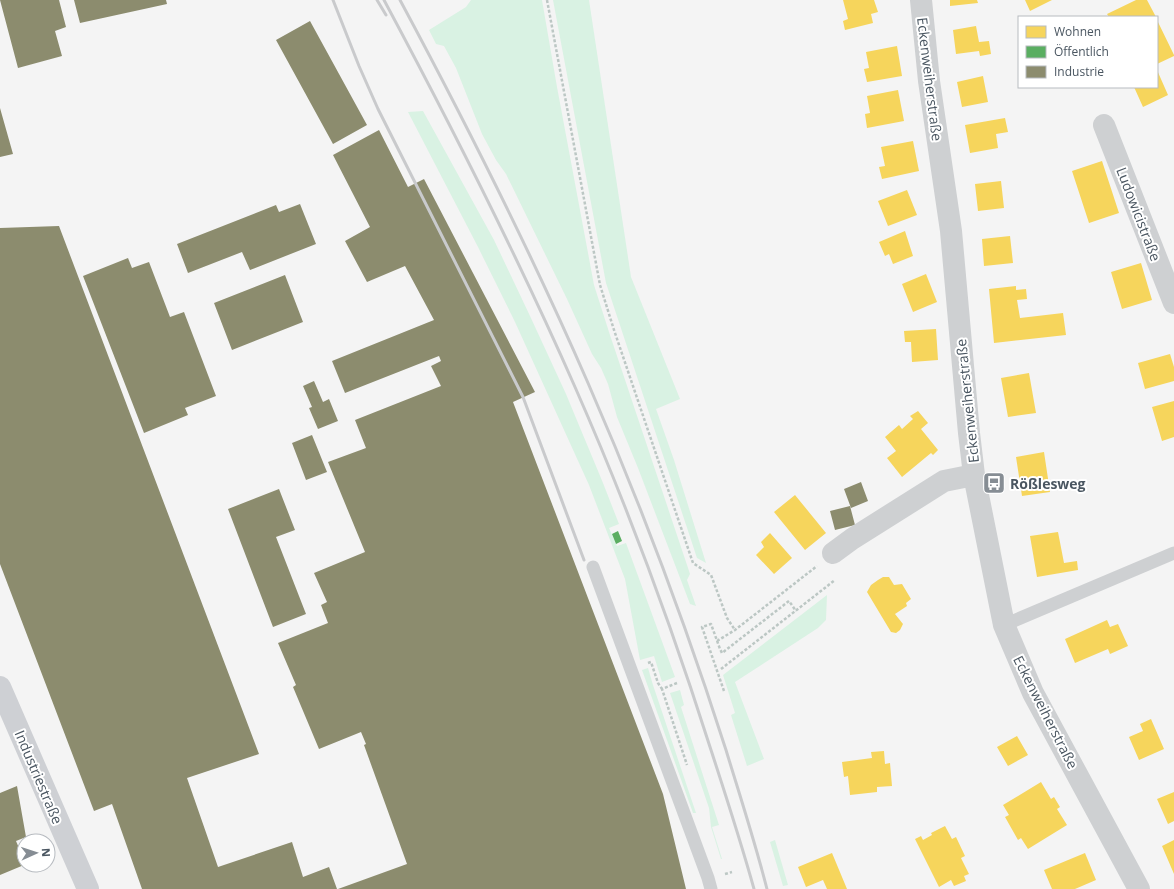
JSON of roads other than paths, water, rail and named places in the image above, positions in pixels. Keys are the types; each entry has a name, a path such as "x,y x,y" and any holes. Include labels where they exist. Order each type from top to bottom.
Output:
{"street":[{"name":"Eckenweiherstraße","path":"921,0 928,81 950,231 974,475 1004,625 1033,693 1139,889"},
{"name":"Ludowicistraße","path":"1104,125 1174,303"},
{"path":"833,553 852,539 944,481 974,475"},
{"name":"Industriestraße","path":"0,687 88,889"}],"lane":[{"path":"1004,625 1174,553"},
{"path":"593,567 711,889"}],"railway":[{"path":"333,0 378,109 523,397 584,560"},
{"path":"377,0 386,15"},
{"path":"384,0 459,143 507,240 553,338 613,476 681,658 728,802 754,889"},
{"path":"400,0 450,94 544,285 626,473 662,564 711,703 758,854 767,889"}],"place":[{"name":"Rößlesweg","path":"994,483"}]}
